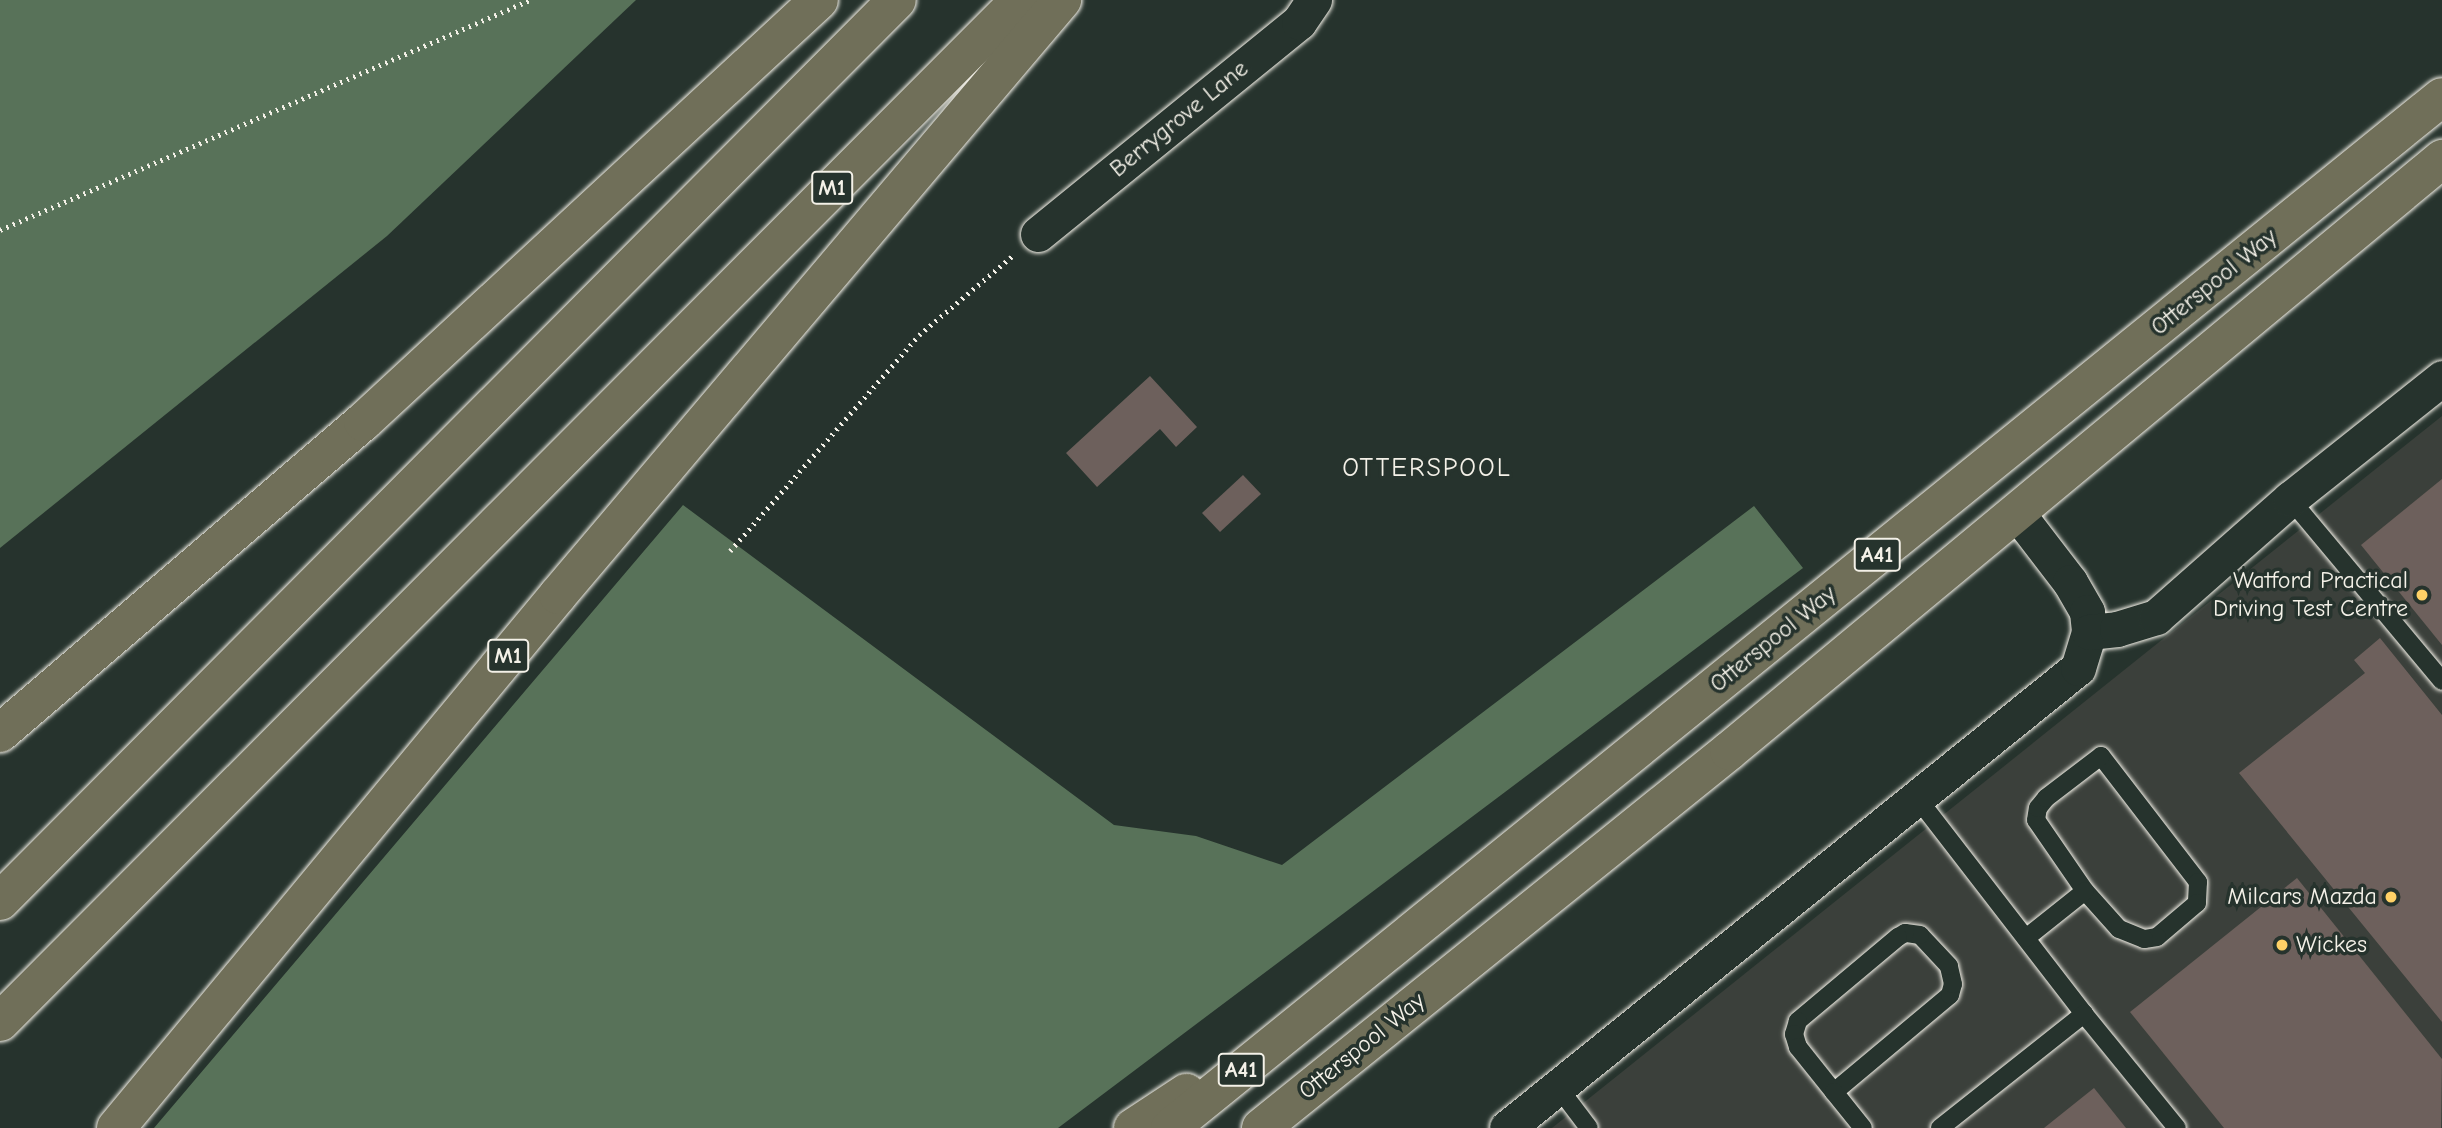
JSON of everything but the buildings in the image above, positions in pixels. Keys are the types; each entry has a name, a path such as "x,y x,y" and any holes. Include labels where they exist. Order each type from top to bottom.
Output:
{"highway":[{"path":"0,733 363,422 818,0"},
{"path":"0,901 897,0"},
{"name":"M1","path":"0,1022 1020,0"},
{"name":"M1","path":"116,1128 558,595 1062,0"},
{"name":"Otterspool Way","path":"1170,1128 2442,97"},
{"name":"Otterspool Way","path":"1261,1128 1729,751 2017,513 2052,479 2442,159"},
{"path":"1303,1128 1729,751"},
{"path":"1133,1128 1312,1013"}],"street":[{"name":"Berrygrove Lane","path":"1038,234 1298,22 1314,0"},
{"path":"2089,632 2117,629 2156,617 2290,499 2442,378"},
{"path":"1507,1128 2078,668 2089,632 2087,612 2070,582 2017,513"}],"lane":[{"path":"2290,499 2442,681"},
{"path":"2101,756 2198,882 2200,893 2197,903 2188,912 2157,937 2144,939 2119,929 2085,891 2036,820 2038,808 2046,798 2101,756"},
{"path":"1918,799 2084,1014 2177,1128"},
{"path":"2026,938 2085,891"},
{"path":"1834,1092 1950,995 1953,984 1949,966 1920,935 1905,933 1898,937 1798,1021 1794,1034 1798,1047 1834,1092 1863,1128"},
{"path":"1940,1128 2084,1014"},
{"path":"1558,1087 1589,1128"}],"path":[{"path":"0,229 530,0"},
{"path":"730,551 919,335 1038,234"}],"shaded area":[{"path":"2442,416 2442,1128 1552,1128 2293,535"}],"green space":[{"path":"0,0 636,0 387,236 0,548"},
{"path":"683,505 1114,825 1196,836 1282,865 1754,506 1803,568 1058,1128 154,1128"}],"place":[{"name":"Watford Practical Driving Test Centre","path":"2422,595"},
{"name":"Milcars Mazda","path":"2391,897"},
{"name":"Wickes","path":"2282,945"}],"district":[{"name":"OTTERSPOOL","path":"1427,469"}]}
